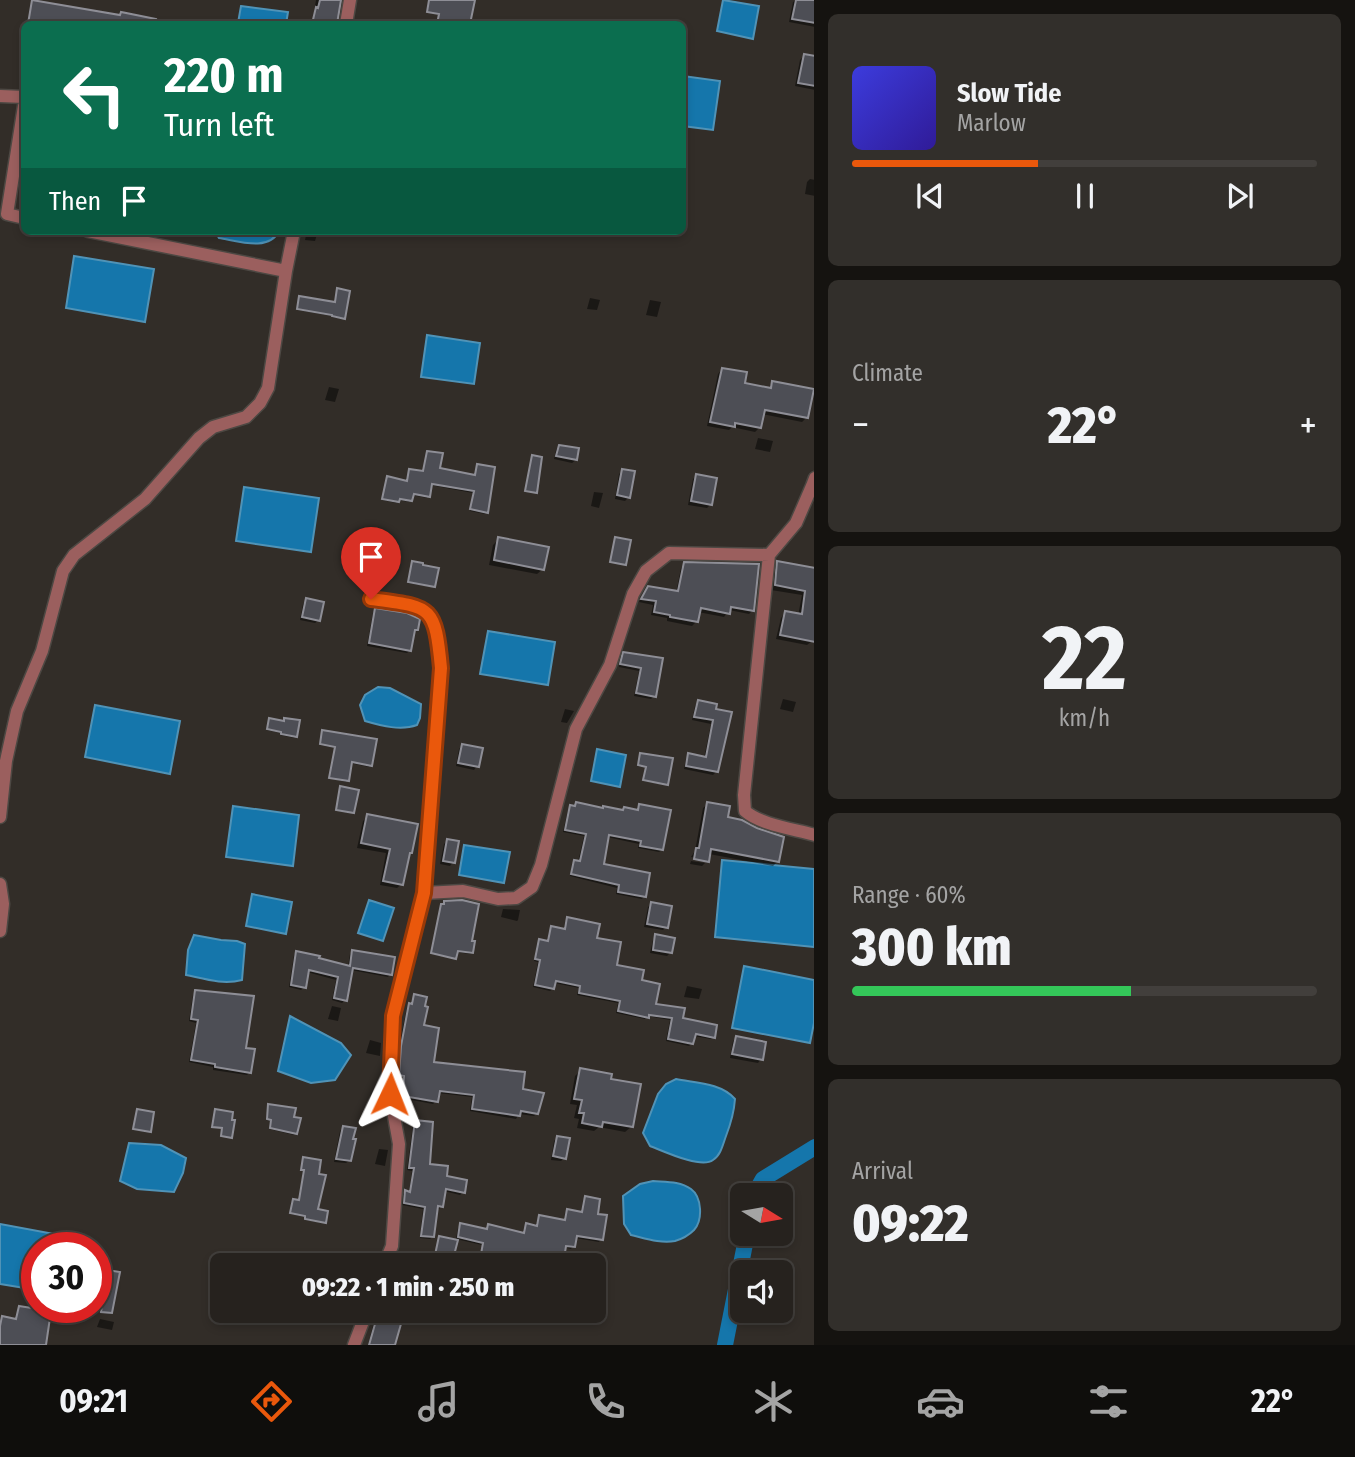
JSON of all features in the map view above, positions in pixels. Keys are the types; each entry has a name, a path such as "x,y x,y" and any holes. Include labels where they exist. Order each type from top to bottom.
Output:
{"street":[{"path":"346,21 350,0"},
{"path":"0,96 21,97"},
{"path":"21,125 7,214 21,217"},
{"path":"108,235 286,271"},
{"path":"0,817 6,761 17,711 42,651 63,571 74,555 145,499 199,438 213,427 246,416 260,403 268,388 293,235"},
{"path":"814,478 796,523 769,555 745,811 761,820 814,835"},
{"path":"424,893 463,891 498,899 516,898 532,887 541,865 576,729 610,665 633,594 646,571 669,553 769,555"},
{"path":"371,599 415,606 429,613 437,631 441,668 424,893 393,1016 390,1094 399,1144 388,1253"},
{"path":"0,884 3,904 0,931"},
{"path":"354,1345 362,1323"}],"water":[{"path":"723,0 759,6 753,39 717,31"},
{"path":"241,6 288,12 286,21 238,21"},
{"path":"686,76 720,81 713,130 686,126"},
{"path":"217,235 276,235 268,241 252,244 219,238"},
{"path":"74,256 154,269 145,322 66,308"},
{"path":"427,335 480,343 474,384 421,377"},
{"path":"244,487 319,498 311,552 236,541"},
{"path":"488,631 555,642 548,685 480,674"},
{"path":"378,687 390,688 421,704 417,725 398,728 365,721 360,705 365,695"},
{"path":"95,705 180,721 170,774 85,757"},
{"path":"597,749 626,755 620,787 591,781"},
{"path":"233,806 299,815 293,866 226,857"},
{"path":"464,845 510,852 504,883 459,875"},
{"path":"722,860 814,869 814,947 715,937"},
{"path":"252,894 292,902 286,934 246,926"},
{"path":"369,900 394,908 383,941 358,933"},
{"path":"194,935 245,944 242,980 221,982 186,975 188,950"},
{"path":"744,966 814,980 814,1023 810,1043 732,1028"},
{"path":"290,1016 341,1043 351,1055 335,1080 311,1083 278,1071"},
{"path":"676,1079 715,1087 735,1099 723,1146 713,1160 691,1161 672,1155 650,1146 643,1133 658,1094 666,1084"},
{"path":"129,1143 161,1145 186,1158 183,1173 174,1192 137,1189 120,1181"},
{"path":"653,1181 673,1182 695,1193 699,1203 699,1220 694,1230 685,1237 670,1242 653,1240 631,1235 624,1224 623,1196 640,1184"},
{"path":"0,1224 43,1232 21,1232 21,1287 0,1284"}],"building":[{"path":"32,0 156,19 156,21 28,21"},
{"path":"320,0 341,0 338,21 313,21 316,7 318,8"},
{"path":"429,0 475,0 471,21 438,21 439,14 427,12"},
{"path":"796,0 814,0 814,23 792,19"},
{"path":"804,54 814,56 814,86 798,83"},
{"path":"337,288 350,291 345,319 297,309 299,296 335,302"},
{"path":"722,368 747,372 745,383 771,388 772,381 814,389 808,418 765,410 761,428 710,422"},
{"path":"559,445 579,448 577,460 556,456"},
{"path":"427,451 443,453 440,468 475,475 477,464 495,467 488,513 470,509 474,491 432,484 430,497 414,494 412,501 400,499 399,502 382,499 387,476 407,481 409,469 423,471"},
{"path":"532,455 542,457 537,493 525,491"},
{"path":"622,469 635,471 630,498 617,495"},
{"path":"696,474 717,478 712,505 691,501"},
{"path":"498,537 549,547 544,570 494,560"},
{"path":"615,537 631,540 626,565 610,562"},
{"path":"412,561 439,568 435,587 408,582"},
{"path":"777,561 814,568 814,642 780,635 785,611 802,614 805,591 775,585"},
{"path":"684,562 759,564 754,611 731,607 730,614 701,608 698,622 654,612 656,601 641,599 648,586 678,591"},
{"path":"306,598 324,602 320,621 302,617"},
{"path":"375,608 407,613 420,619 411,651 369,643"},
{"path":"623,652 663,658 656,697 636,693 641,668 620,664"},
{"path":"698,700 717,704 716,709 732,712 718,772 686,766 688,753 706,757 713,720 694,717"},
{"path":"269,718 300,720 297,737 267,729"},
{"path":"322,730 377,739 372,766 352,762 349,781 329,778 335,747 320,744"},
{"path":"462,744 483,748 479,767 458,763"},
{"path":"640,753 673,758 668,785 643,780 646,767 638,765"},
{"path":"340,786 359,790 354,813 336,810"},
{"path":"576,802 623,810 624,807 638,810 639,804 671,810 663,850 640,846 641,841 609,835 604,864 650,873 646,897 618,892 619,885 571,874 574,860 580,861 586,834 565,830 570,805 575,806"},
{"path":"707,802 730,806 728,817 784,837 779,862 711,849 709,862 694,859 696,848 699,848"},
{"path":"367,814 418,824 403,885 383,881 390,849 361,843"},
{"path":"447,839 459,841 455,863 443,861"},
{"path":"462,900 479,904 472,941 475,941 473,953 458,951 456,959 431,953 441,904 444,904 444,901"},
{"path":"651,902 672,906 668,928 647,924"},
{"path":"567,917 600,924 597,938 621,942 617,965 644,970 642,980 660,984 656,1004 685,1008 683,1018 717,1025 715,1038 696,1034 693,1044 668,1039 672,1018 649,1015 649,1018 618,1011 620,1001 579,993 580,986 556,981 554,989 535,985 540,960 535,959 539,939 548,941 551,926 565,929"},
{"path":"655,934 675,938 672,953 653,950"},
{"path":"352,950 395,957 392,975 353,968 347,1001 334,998 338,977 309,970 306,988 291,985 296,951 350,966"},
{"path":"195,990 254,996 246,1048 255,1049 251,1073 191,1060 198,1020 191,1019"},
{"path":"414,994 427,997 424,1025 439,1028 434,1062 525,1072 523,1089 544,1093 538,1114 521,1111 520,1116 472,1109 474,1095 440,1091 438,1102 403,1096 404,1076 399,1075 401,1046 409,1003 412,1004"},
{"path":"736,1036 766,1042 763,1060 732,1054"},
{"path":"580,1068 612,1074 611,1079 641,1084 633,1127 603,1122 602,1127 582,1123 584,1113 579,1113 582,1100 574,1099"},
{"path":"268,1104 296,1108 294,1117 301,1118 297,1134 270,1128 271,1120 267,1119"},
{"path":"137,1109 154,1112 151,1132 133,1129"},
{"path":"215,1109 233,1112 232,1120 235,1120 232,1138 221,1136 222,1128 212,1127"},
{"path":"415,1120 433,1122 430,1164 448,1166 447,1176 467,1180 465,1193 446,1189 443,1207 438,1206 434,1237 421,1236 425,1207 404,1203 405,1190 410,1192 414,1168 409,1168"},
{"path":"343,1126 356,1128 351,1161 336,1159"},
{"path":"557,1136 570,1138 566,1159 553,1156"},
{"path":"303,1157 321,1160 319,1174 326,1175 318,1209 328,1211 326,1223 290,1213 293,1199 299,1200 304,1170 301,1170"},
{"path":"585,1196 600,1199 598,1214 607,1215 603,1240 577,1236 575,1247 566,1246 565,1253 481,1253 483,1243 458,1237 460,1223 487,1229 488,1224 524,1233 526,1223 537,1226 539,1215 565,1220 567,1209 582,1212"},
{"path":"439,1236 458,1240 455,1253 435,1253"},
{"path":"112,1271 120,1272 112,1313"},
{"path":"19,1306 21,1323 49,1323 46,1345 0,1345 2,1316 16,1319"},
{"path":"375,1323 401,1324 395,1345 369,1345"}],"waterway":[{"path":"761,1183 814,1148"},
{"path":"725,1345 745,1246"}],"route":[{"path":"371,599 415,606 429,613 437,631 441,668 424,893 393,1016 390,1094"}]}
